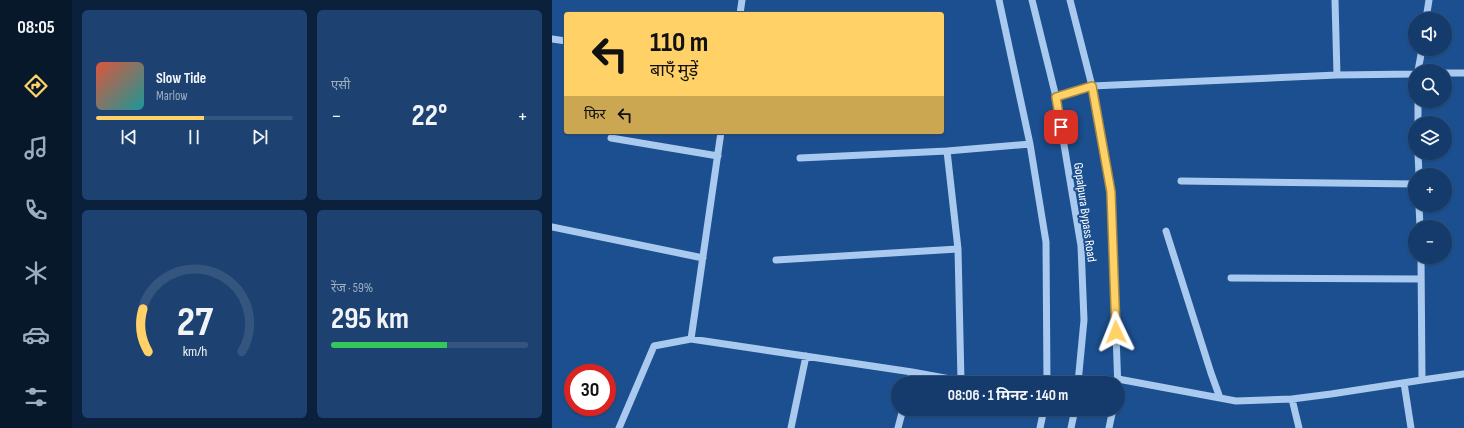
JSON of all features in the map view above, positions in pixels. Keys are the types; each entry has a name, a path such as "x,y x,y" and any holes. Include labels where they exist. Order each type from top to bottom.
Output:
{"street":[{"path":"740,12 742,0"},
{"path":"999,0 1030,144 1046,242 1047,376"},
{"name":"Gopalpura Bypass Road","path":"1032,0 1056,97 1081,246 1084,320 1079,376"},
{"path":"1070,0 1092,86 1111,192 1118,376"},
{"path":"1335,0 1337,75"},
{"path":"1427,12 1429,0"},
{"path":"552,39 564,40"},
{"path":"1452,73 1464,73"},
{"path":"1056,97 1092,86 1337,75 1408,74"},
{"path":"691,339 721,134"},
{"path":"611,138 718,156"},
{"path":"800,158 1030,144"},
{"path":"947,150 958,249 960,376"},
{"path":"1182,181 1408,184"},
{"path":"552,227 703,258"},
{"path":"1166,231 1220,398"},
{"path":"776,260 958,249"},
{"path":"1421,264 1422,380"},
{"path":"1231,278 1421,279"},
{"path":"619,428 654,346 691,339 933,376"},
{"path":"791,428 806,356"},
{"path":"911,376 912,372"},
{"path":"1125,380 1236,401 1292,399 1464,374"},
{"path":"1404,382 1411,428"},
{"path":"1292,399 1297,426"},
{"path":"898,428 901,416"},
{"path":"1040,428 1043,416"},
{"path":"1071,428 1074,416"},
{"path":"1109,428 1112,416"}],"route":[{"path":"1061,127 1056,97 1092,86 1111,192 1116,332"}]}
